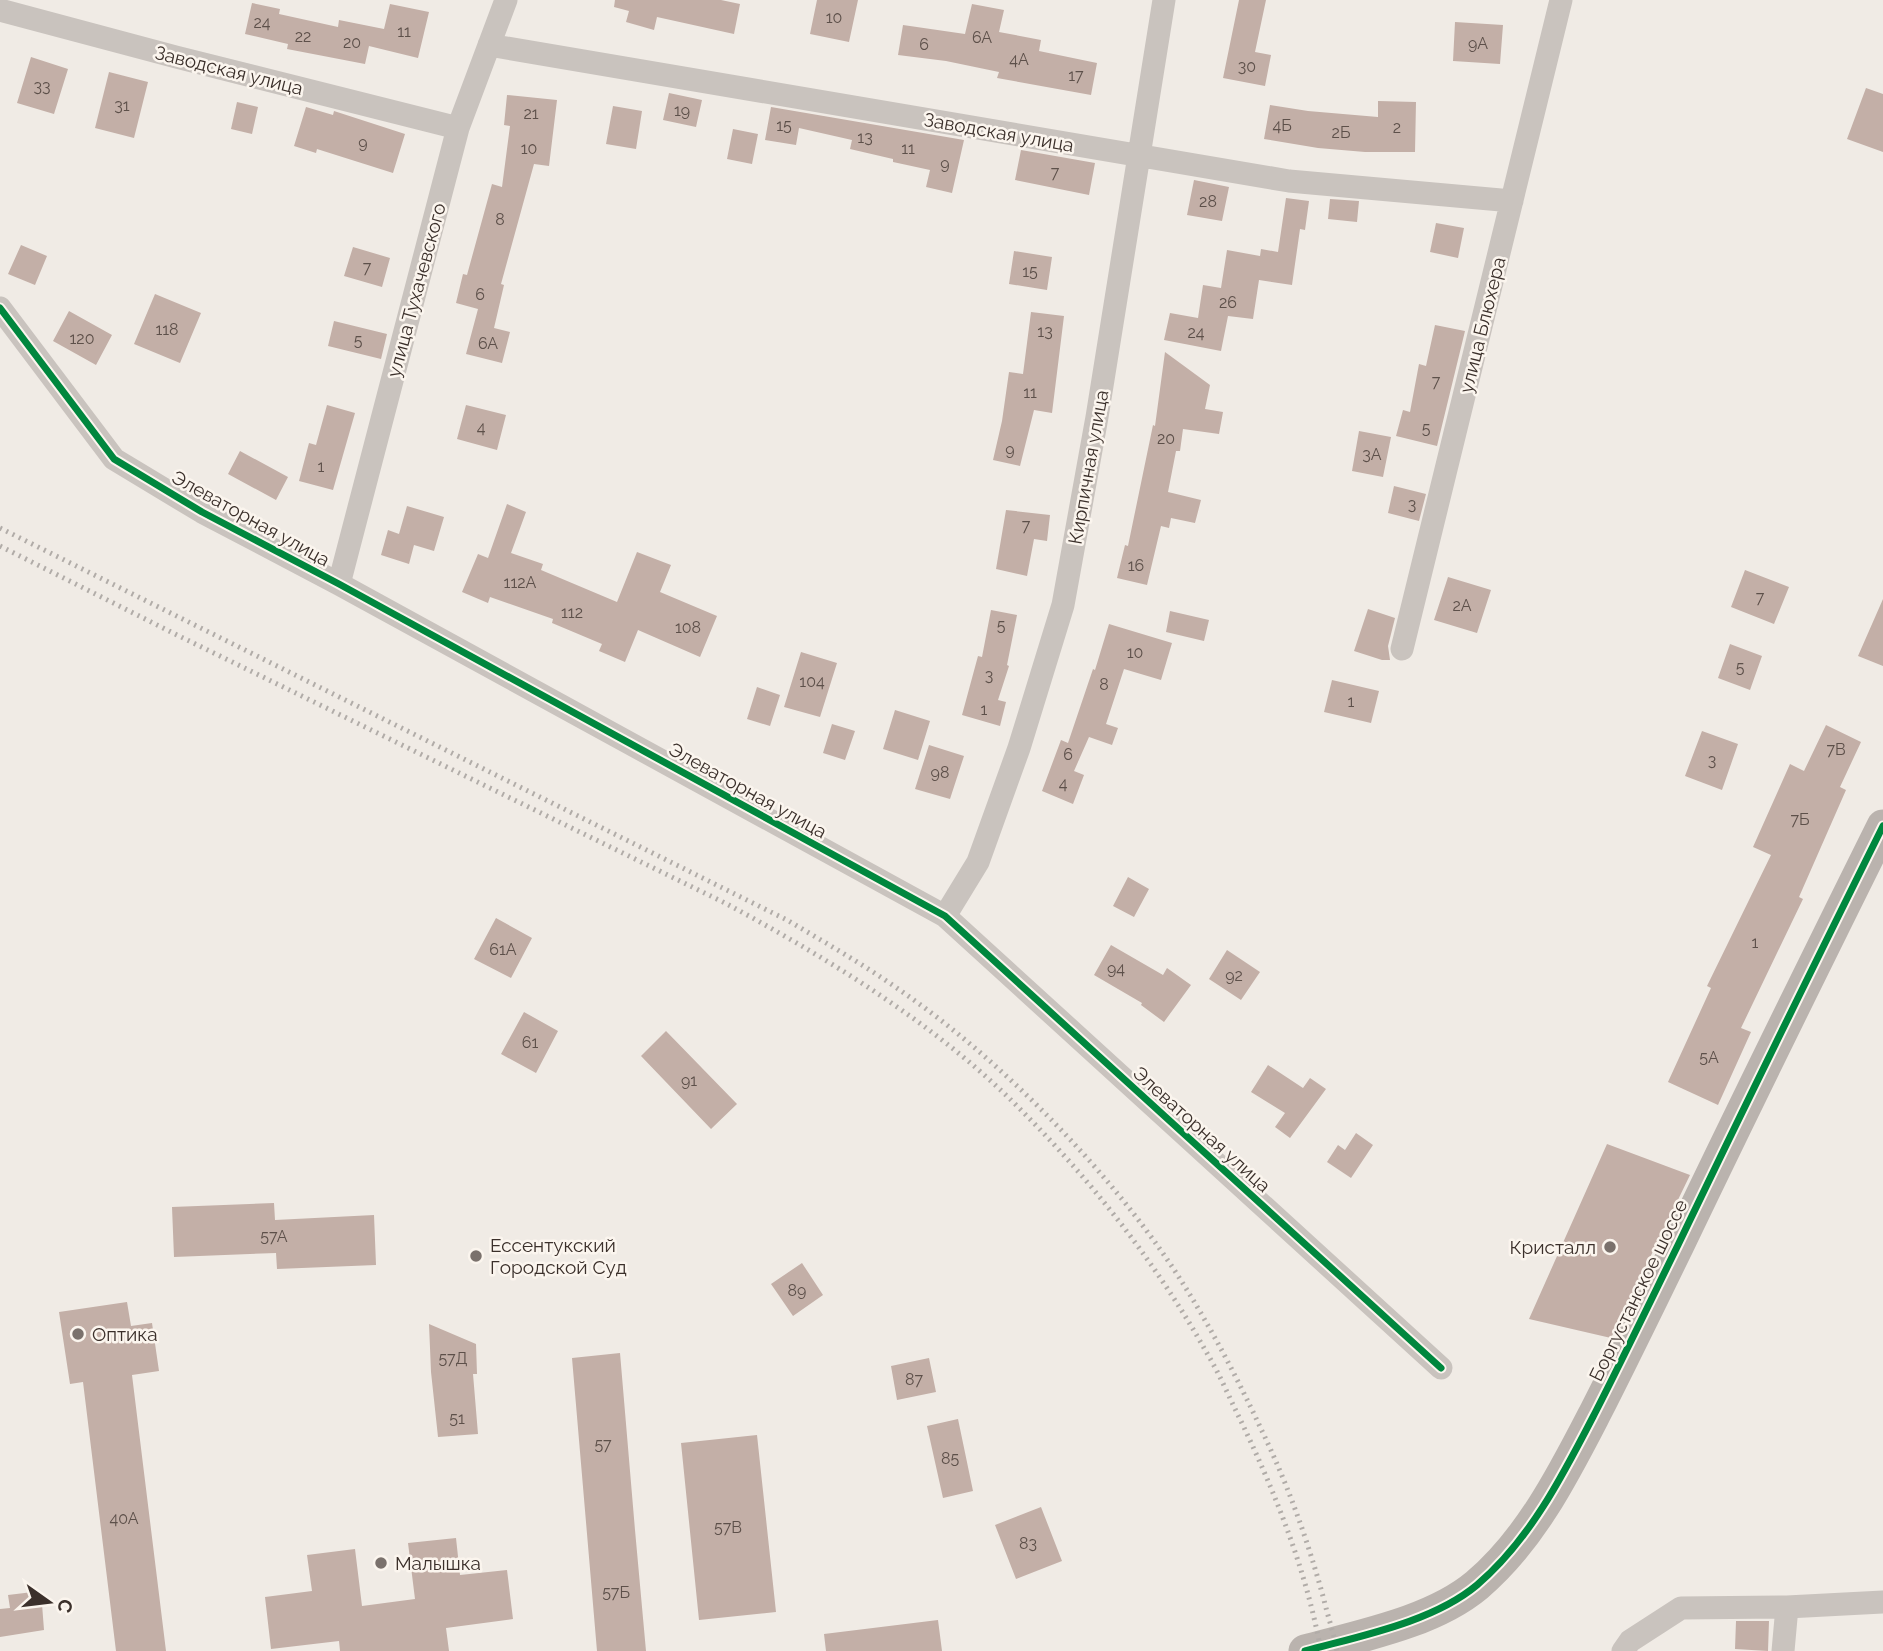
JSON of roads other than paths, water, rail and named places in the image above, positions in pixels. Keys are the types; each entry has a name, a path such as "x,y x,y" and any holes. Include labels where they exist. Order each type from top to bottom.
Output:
{"street":[{"name":"улица Тухачевского","path":"339,584 458,128 506,0"},
{"name":"Кирпичная улица","path":"945,916 978,862 1019,748 1063,605 1097,417 1164,0"},
{"name":"улица Блюхера","path":"1402,649 1561,0"},
{"name":"Заводская улица","path":"0,10 458,128"},
{"name":"Заводская улица","path":"489,45 1289,181 1512,201"},
{"name":"Элеваторная улица","path":"0,308 114,458 202,512 339,584 945,916 1441,1368"},
{"name":"Боргустанское шоссе","path":"1305,1651 1405,1622 1443,1607 1476,1586 1504,1559 1536,1518 1563,1474 1628,1347 1883,826"},
{"path":"1623,1651 1630,1642 1681,1608 1787,1607 1883,1602"},
{"path":"1783,1651 1787,1607"}],"railway":[{"path":"0,528 787,920 890,983 978,1051 1015,1084 1085,1155 1146,1230 1198,1308 1242,1389 1280,1472 1311,1556 1337,1651"},
{"path":"0,546 725,903 876,992 981,1072 1040,1130 1094,1190 1143,1254 1188,1320 1220,1378 1277,1502 1307,1590 1321,1651"}],"place":[{"name":"Кристалл","path":"1610,1247"},
{"name":"Ессентукский Городской Суд","path":"476,1256"},
{"name":"Оптика","path":"78,1334"},
{"name":"Малышка","path":"381,1563"}]}
